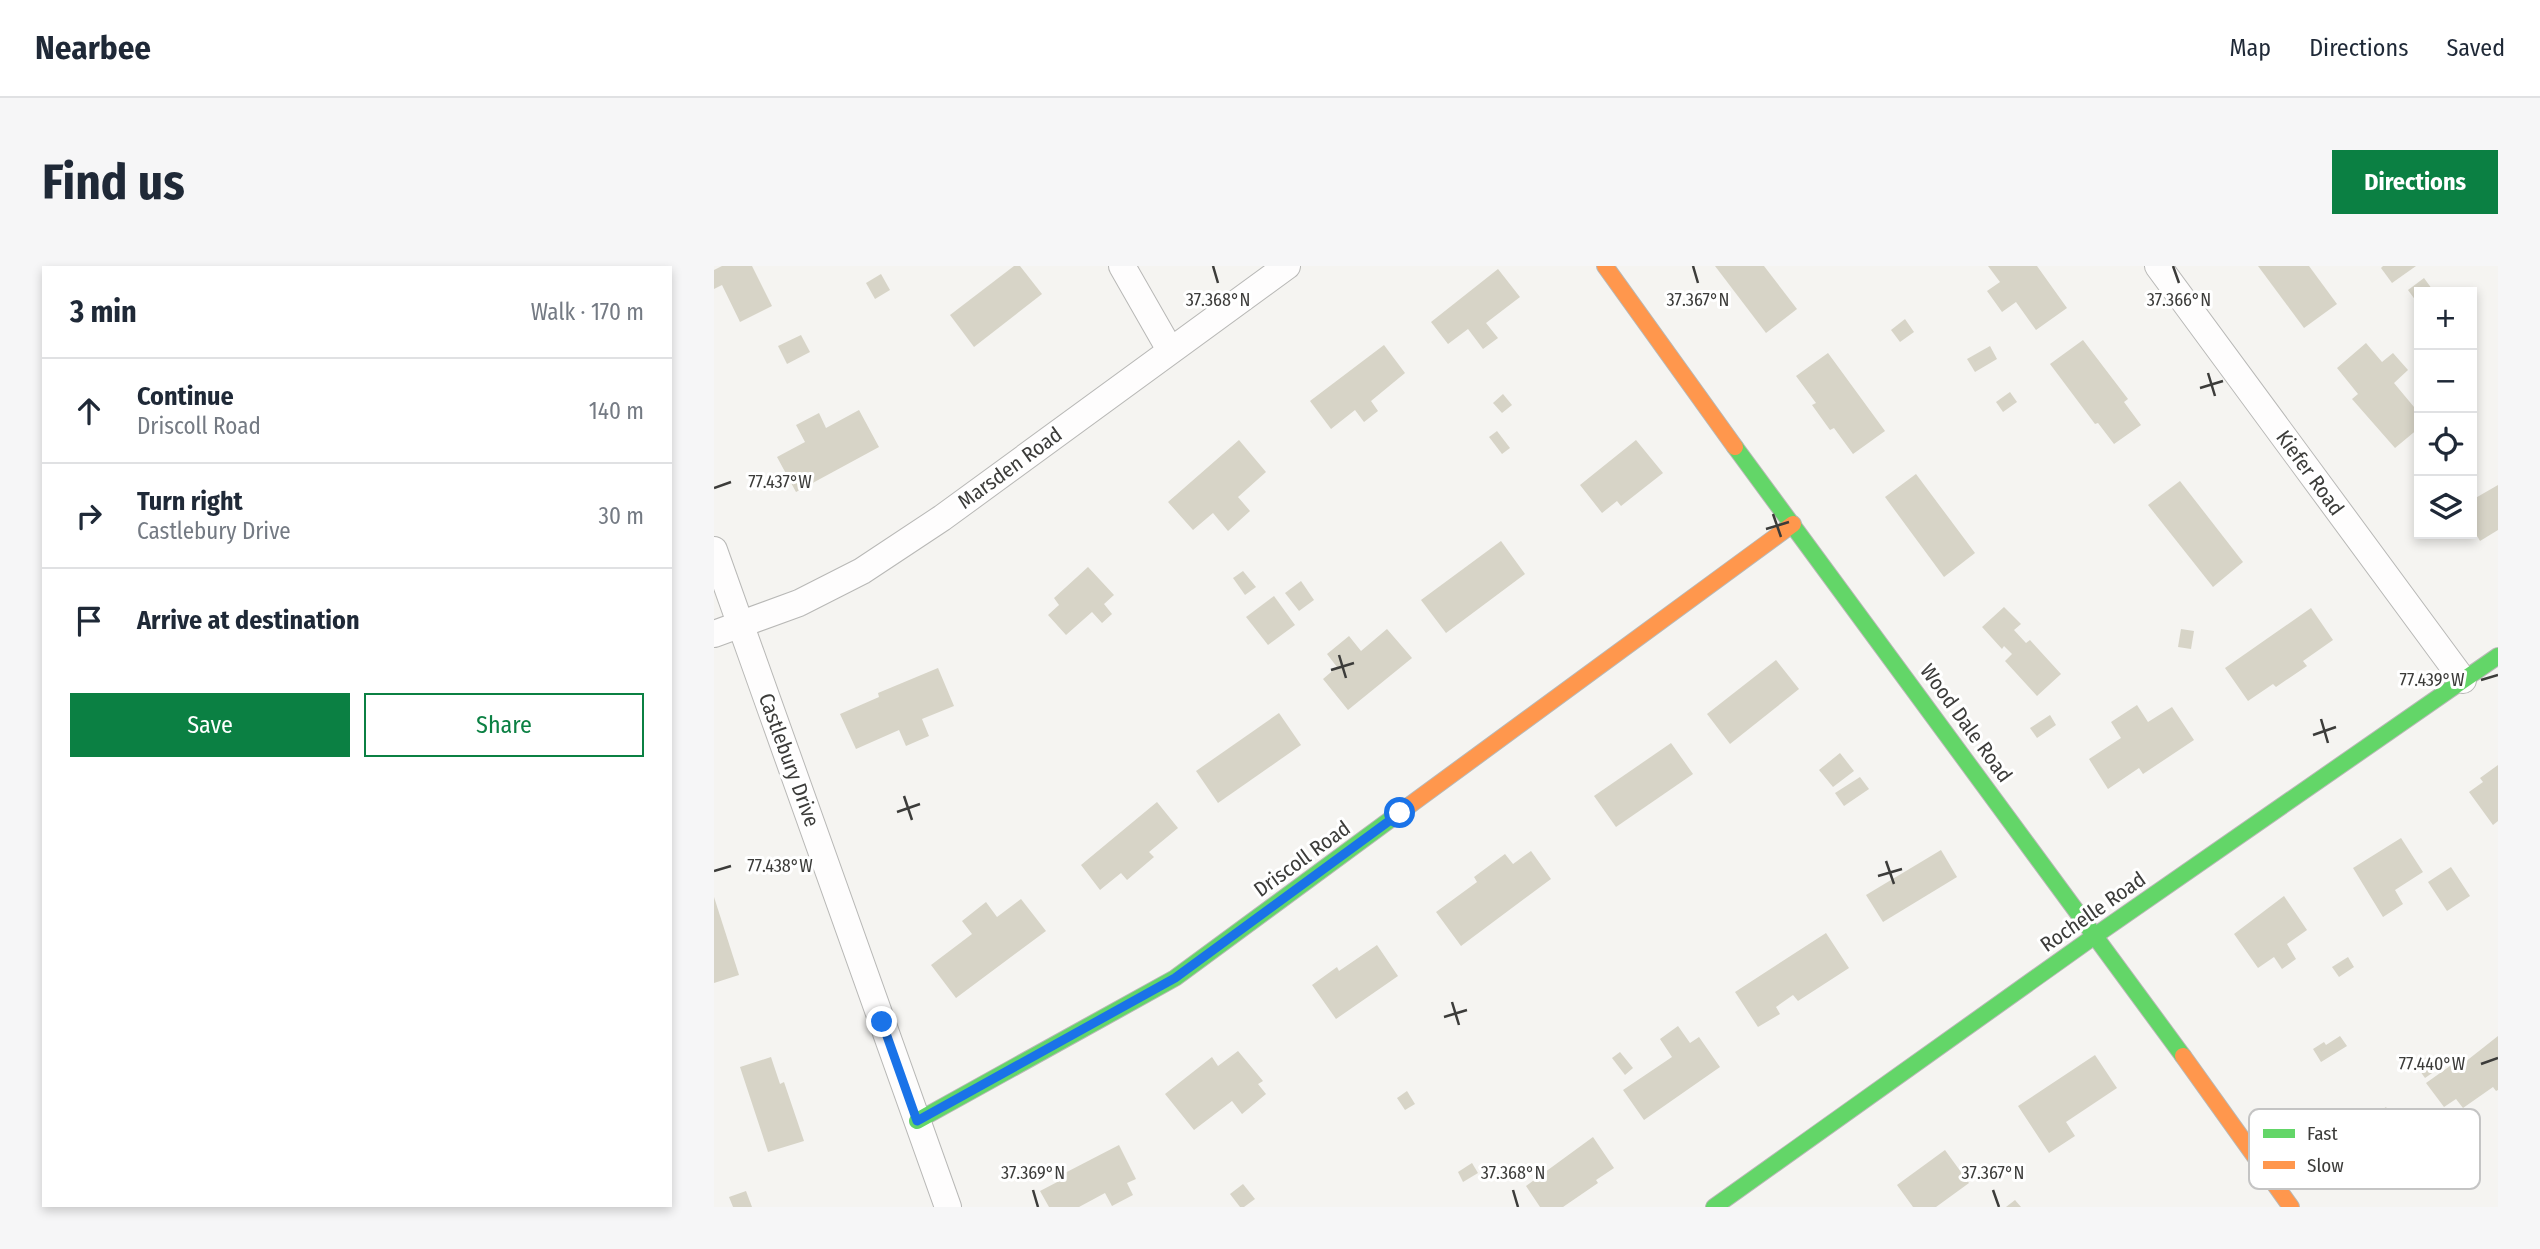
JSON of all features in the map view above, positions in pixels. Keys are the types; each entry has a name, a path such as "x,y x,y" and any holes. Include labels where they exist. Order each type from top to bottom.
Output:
{"street":[{"path":"1122,266 1170,350"},
{"name":"Marsden Road","path":"714,634 799,603 862,572 942,518 1287,266"},
{"name":"Wood Dale Road","path":"1605,266 1707,409 2096,935 2249,1148"},
{"name":"Kiefer Road","path":"2158,266 2463,680"},
{"name":"Driscoll Road","path":"917,1121 1175,978 1793,524"},
{"name":"Castlebury Drive","path":"714,550 948,1207"},
{"name":"Rochelle Road","path":"1714,1207 2096,935 2498,656"},
{"name":"Wood Dale Road","path":"2278,1189 2291,1207"}],"building":[{"path":"722,266 752,266 772,306 740,322 722,285 714,289 714,270"},
{"path":"1014,266 1020,266 1042,294 974,347 950,315"},
{"path":"1715,266 1764,266 1797,309 1766,333"},
{"path":"1988,266 2037,266 2067,308 2036,330 2016,302 2002,312 1987,291 2000,282"},
{"path":"2258,266 2309,266 2337,304 2304,328"},
{"path":"2416,266 2392,283 2381,268"},
{"path":"1498,269 1520,297 1486,323 1498,338 1483,349 1468,329 1448,344 1431,322"},
{"path":"881,274 890,290 875,299 866,283"},
{"path":"2424,278 2431,287 2414,287 2414,298 2408,290"},
{"path":"1905,319 1914,332 1900,342 1891,330"},
{"path":"801,335 810,352 787,364 778,346"},
{"path":"2083,340 2128,399 2124,402 2141,425 2114,444 2098,423 2095,424 2050,364"},
{"path":"2366,343 2382,362 2393,353 2408,370 2394,383 2414,407 2414,432 2395,448 2352,399 2358,394 2337,368"},
{"path":"1384,345 1405,373 1371,401 1378,411 1364,422 1355,410 1331,429 1310,401"},
{"path":"1990,346 1997,359 1975,372 1967,359"},
{"path":"1828,353 1885,431 1853,454 1834,428 1830,430 1812,405 1816,403 1796,376"},
{"path":"2010,392 2017,402 2003,412 1996,402"},
{"path":"1503,394 1512,405 1502,413 1493,403"},
{"path":"859,410 879,447 796,492 777,457 805,442 796,425 819,413 826,428"},
{"path":"1497,431 1510,448 1502,454 1489,437"},
{"path":"1239,440 1266,472 1238,497 1250,511 1228,531 1213,513 1193,530 1168,502"},
{"path":"1636,440 1663,473 1621,506 1617,501 1602,513 1580,485"},
{"path":"1916,474 1975,553 1944,577 1885,497"},
{"path":"2180,481 2243,562 2213,587 2148,505"},
{"path":"2498,485 2498,530 2480,541 2477,536 2477,497"},
{"path":"1501,541 1525,574 1446,633 1421,600"},
{"path":"1088,567 1114,595 1104,604 1112,614 1102,623 1092,612 1066,635 1048,615 1059,605 1054,598"},
{"path":"1243,571 1256,587 1245,595 1233,578"},
{"path":"1301,581 1314,600 1299,611 1285,593"},
{"path":"1274,596 1295,625 1268,645 1246,617"},
{"path":"2004,607 2021,624 2014,630 2026,643 2030,640 2061,674 2037,696 2005,661 2012,654 2004,646 2002,649 1982,627"},
{"path":"2311,608 2333,640 2303,661 2307,666 2276,687 2273,684 2248,701 2225,668"},
{"path":"1387,629 1412,658 1348,710 1323,679 1337,667 1327,654 1349,636 1361,651"},
{"path":"2181,629 2194,631 2191,649 2178,647"},
{"path":"1776,660 1799,689 1730,744 1707,714"},
{"path":"938,668 954,706 922,719 929,736 906,746 899,730 856,749 840,714 879,697 878,693"},
{"path":"2137,705 2148,722 2172,707 2194,740 2143,774 2139,768 2108,789 2089,759 2121,738 2111,722"},
{"path":"1279,713 1301,745 1218,803 1196,771"},
{"path":"2050,715 2056,725 2037,738 2030,728"},
{"path":"1671,743 1693,774 1616,827 1594,796"},
{"path":"1840,753 1854,771 1833,787 1819,770"},
{"path":"2498,765 2498,821 2493,825 2469,792 2483,782 2480,778"},
{"path":"1860,777 1869,789 1844,806 1835,793"},
{"path":"1157,802 1178,828 1149,852 1154,857 1127,880 1121,873 1100,890 1081,865"},
{"path":"2401,838 2423,872 2395,890 2403,904 2383,917 2353,868"},
{"path":"1941,850 1957,877 1883,922 1866,895"},
{"path":"1531,851 1551,879 1461,946 1436,912 1477,882 1474,877 1505,854 1513,864"},
{"path":"2451,867 2470,896 2447,911 2428,882"},
{"path":"2284,896 2307,930 2287,944 2296,959 2282,969 2274,957 2258,968 2234,934"},
{"path":"714,897 739,975 714,983"},
{"path":"1021,899 1046,931 956,998 931,965 972,934 962,921 986,902 997,917"},
{"path":"1826,933 1849,968 1798,1001 1793,995 1776,1007 1780,1014 1758,1027 1735,992"},
{"path":"1377,945 1398,976 1336,1019 1312,985 1337,967 1339,971"},
{"path":"2348,957 2354,967 2339,977 2332,967"},
{"path":"1678,1026 1690,1043 1699,1037 1720,1067 1644,1120 1623,1090 1672,1057 1660,1039"},
{"path":"2340,1036 2347,1046 2321,1062 2313,1049"},
{"path":"2498,1036 2498,1090 2493,1087 2463,1108 2456,1099 2444,1107 2426,1083 2457,1061 2460,1066"},
{"path":"1238,1051 1263,1081 1258,1084 1266,1094 1242,1114 1232,1101 1194,1130 1165,1094 1212,1057 1218,1066"},
{"path":"1620,1052 1633,1068 1625,1075 1612,1058"},
{"path":"2095,1055 2117,1088 2066,1122 2075,1136 2049,1153 2018,1106"},
{"path":"771,1057 780,1084 784,1082 804,1141 768,1152 740,1067"},
{"path":"2425,1057 2435,1071 2425,1078 2415,1064"},
{"path":"1407,1091 1415,1104 1405,1110 1397,1098"},
{"path":"1593,1137 1614,1168 1596,1180 1598,1183 1563,1207 1540,1207 1526,1186"},
{"path":"1119,1145 1136,1179 1127,1183 1133,1195 1112,1206 1105,1193 1079,1207 1049,1207 1040,1191 1063,1179 1061,1175"},
{"path":"1945,1150 1969,1183 1936,1207 1913,1207 1897,1185"},
{"path":"1472,1163 1478,1173 1463,1182 1458,1172"},
{"path":"1243,1184 1255,1199 1240,1207 1230,1194"},
{"path":"746,1191 752,1207 733,1207 729,1197"},
{"path":"2015,1200 2021,1207 2006,1207"}],"traffic: fast":[{"path":"1735,447 2183,1056"},
{"path":"1714,1207 2096,935 2498,656"},
{"path":"917,1121 1175,978 1410,805"}],"traffic: slow":[{"path":"1605,266 1735,447"},
{"path":"1410,805 1793,524"},
{"path":"2183,1056 2249,1148"},
{"path":"2278,1189 2291,1207"}],"route":[{"path":"882,1022 917,1121 1175,978 1400,813"}]}
